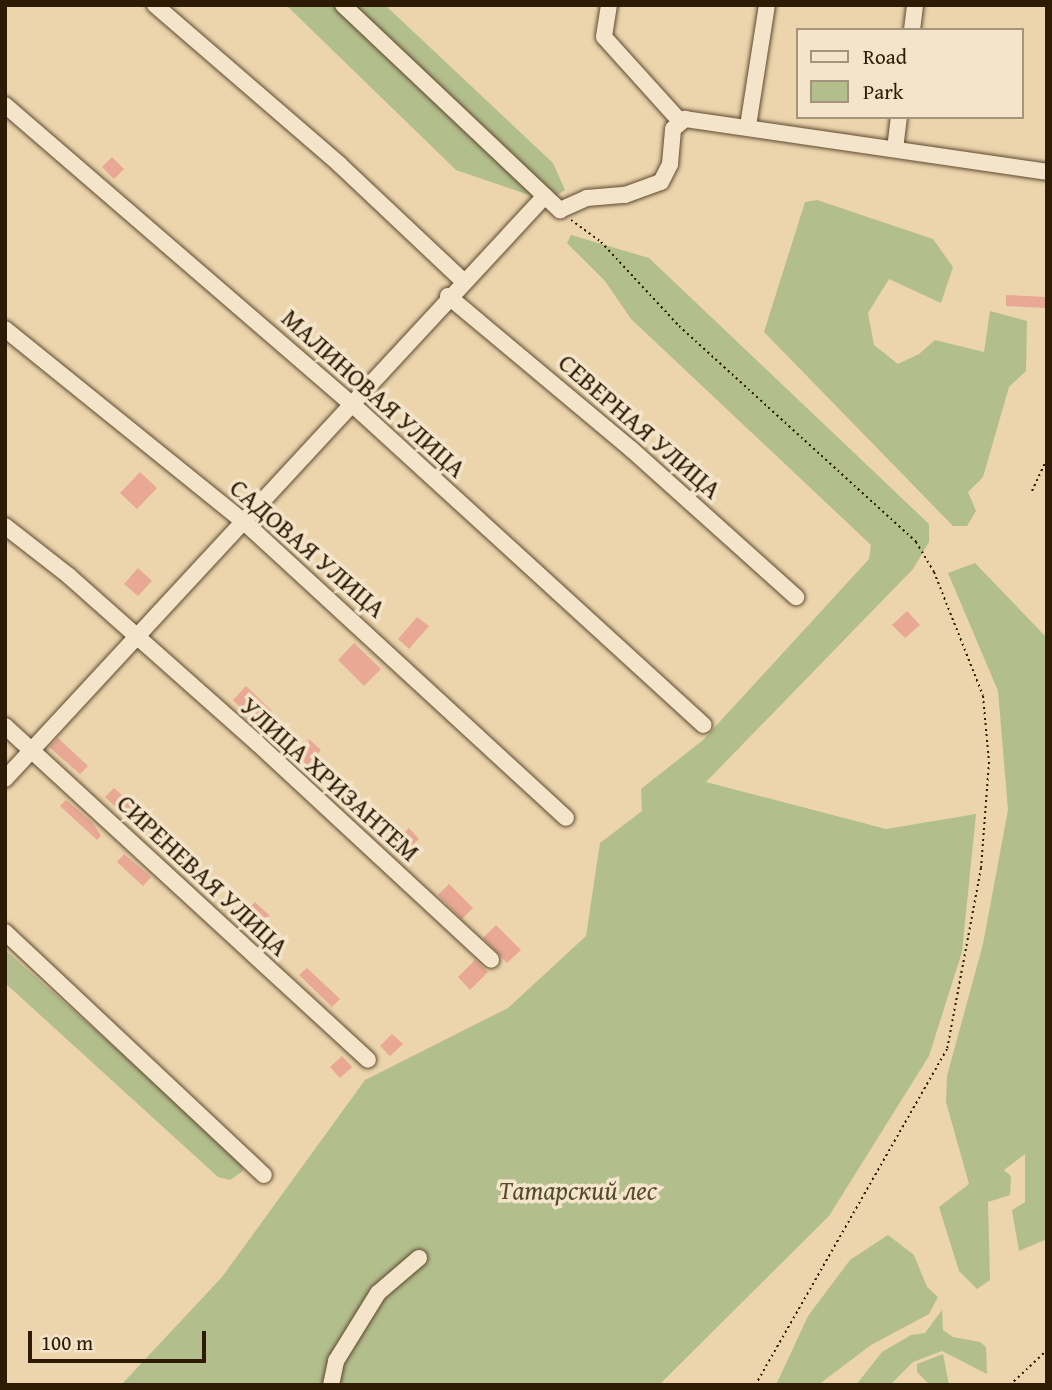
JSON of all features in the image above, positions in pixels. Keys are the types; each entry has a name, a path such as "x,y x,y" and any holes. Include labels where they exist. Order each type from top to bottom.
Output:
{"street":[{"path":"155,5 339,164 463,281"},
{"path":"343,5 543,198 560,210 587,198 625,195 661,182 670,164 673,130 680,121"},
{"path":"609,5 604,37 680,121 748,126 895,149 1046,168"},
{"path":"748,126 767,5"},
{"path":"912,28 915,5"},
{"name":"МАЛИНОВАЯ УЛИЦА","path":"5,105 352,404 703,725"},
{"path":"895,149 899,119"},
{"path":"5,779 352,404 448,296 543,198"},
{"name":"СЕВЕРНАЯ УЛИЦА","path":"448,296 632,449 796,597"},
{"name":"САДОВАЯ УЛИЦА","path":"5,329 242,520 566,818"},
{"name":"УЛИЦА ХРИЗАНТЕМ","path":"5,526 69,576 134,637 257,743 491,960"},
{"name":"СИРЕНЕВАЯ УЛИЦА","path":"5,726 368,1060"},
{"path":"5,932 264,1175"},
{"path":"331,1385 336,1361 372,1302 419,1258"}],"path":[{"path":"560,210 601,242 679,326 916,542 934,572 983,696 989,761 981,868 947,1049 755,1385"},
{"path":"1032,491 1047,459"},
{"path":"1010,1385 1047,1350"}],"green space":[{"path":"286,5 385,5 553,163 565,190 553,198 526,194 456,170"},
{"path":"817,200 933,239 953,267 941,303 889,279 868,313 874,345 898,364 919,354 935,340 984,352 990,311 1027,321 1026,371 1009,387 983,477 968,492 976,511 967,526 953,526 764,332 805,202"},
{"name":"Татарский лес","path":"571,235 649,258 929,524 929,542 913,569 706,782 886,829 976,814 962,952 929,1056 829,1216 659,1385 121,1385 222,1277 365,1080 508,1008 586,936 600,843 642,811 641,789 703,740 869,559 871,545 631,319 605,281 567,243"},
{"path":"975,563 1047,638 1047,1239 1019,1251 1012,1210 1025,1202 1025,1154 1004,1170 1011,1176 1010,1195 988,1202 990,1280 977,1289 959,1271 939,1207 969,1184 946,1102 947,1076 983,944 1008,810 998,691 948,573"},
{"path":"5,950 241,1159 243,1171 230,1180 218,1177 5,983"},
{"path":"888,1235 914,1255 927,1287 938,1297 929,1314 871,1345 818,1385 776,1385 808,1316 850,1260"},
{"path":"942,1310 943,1330 953,1337 980,1342 986,1347 987,1374 942,1351 913,1362 890,1385 856,1385 882,1352 911,1335 925,1333"},
{"path":"943,1354 949,1385 930,1385 917,1372 917,1364"}],"building":[{"path":"112,157 124,169 114,179 102,167"},
{"path":"1006,295 1047,297 1047,308 1006,306"},
{"path":"140,472 157,488 137,509 120,493"},
{"path":"138,568 152,581 138,596 124,584"},
{"path":"907,611 920,625 905,638 892,625"},
{"path":"417,617 429,626 409,649 398,639"},
{"path":"354,643 381,669 364,686 338,660"},
{"path":"246,686 272,711 258,725 233,700"},
{"path":"58,738 88,766 80,774 49,747"},
{"path":"309,739 321,750 307,766 294,754"},
{"path":"114,788 201,868 192,877 105,797"},
{"path":"66,800 93,823 101,836 97,840 60,806"},
{"path":"409,828 419,839 407,850 397,840"},
{"path":"124,854 151,877 143,886 117,862"},
{"path":"449,884 473,908 462,919 438,895"},
{"path":"255,902 270,916 264,923 279,937 270,947 239,920"},
{"path":"496,925 521,950 507,963 483,938"},
{"path":"475,960 488,972 470,990 458,977"},
{"path":"307,968 340,999 332,1007 299,975"},
{"path":"392,1034 403,1044 390,1056 380,1046"},
{"path":"342,1056 352,1067 340,1078 330,1067"}]}
